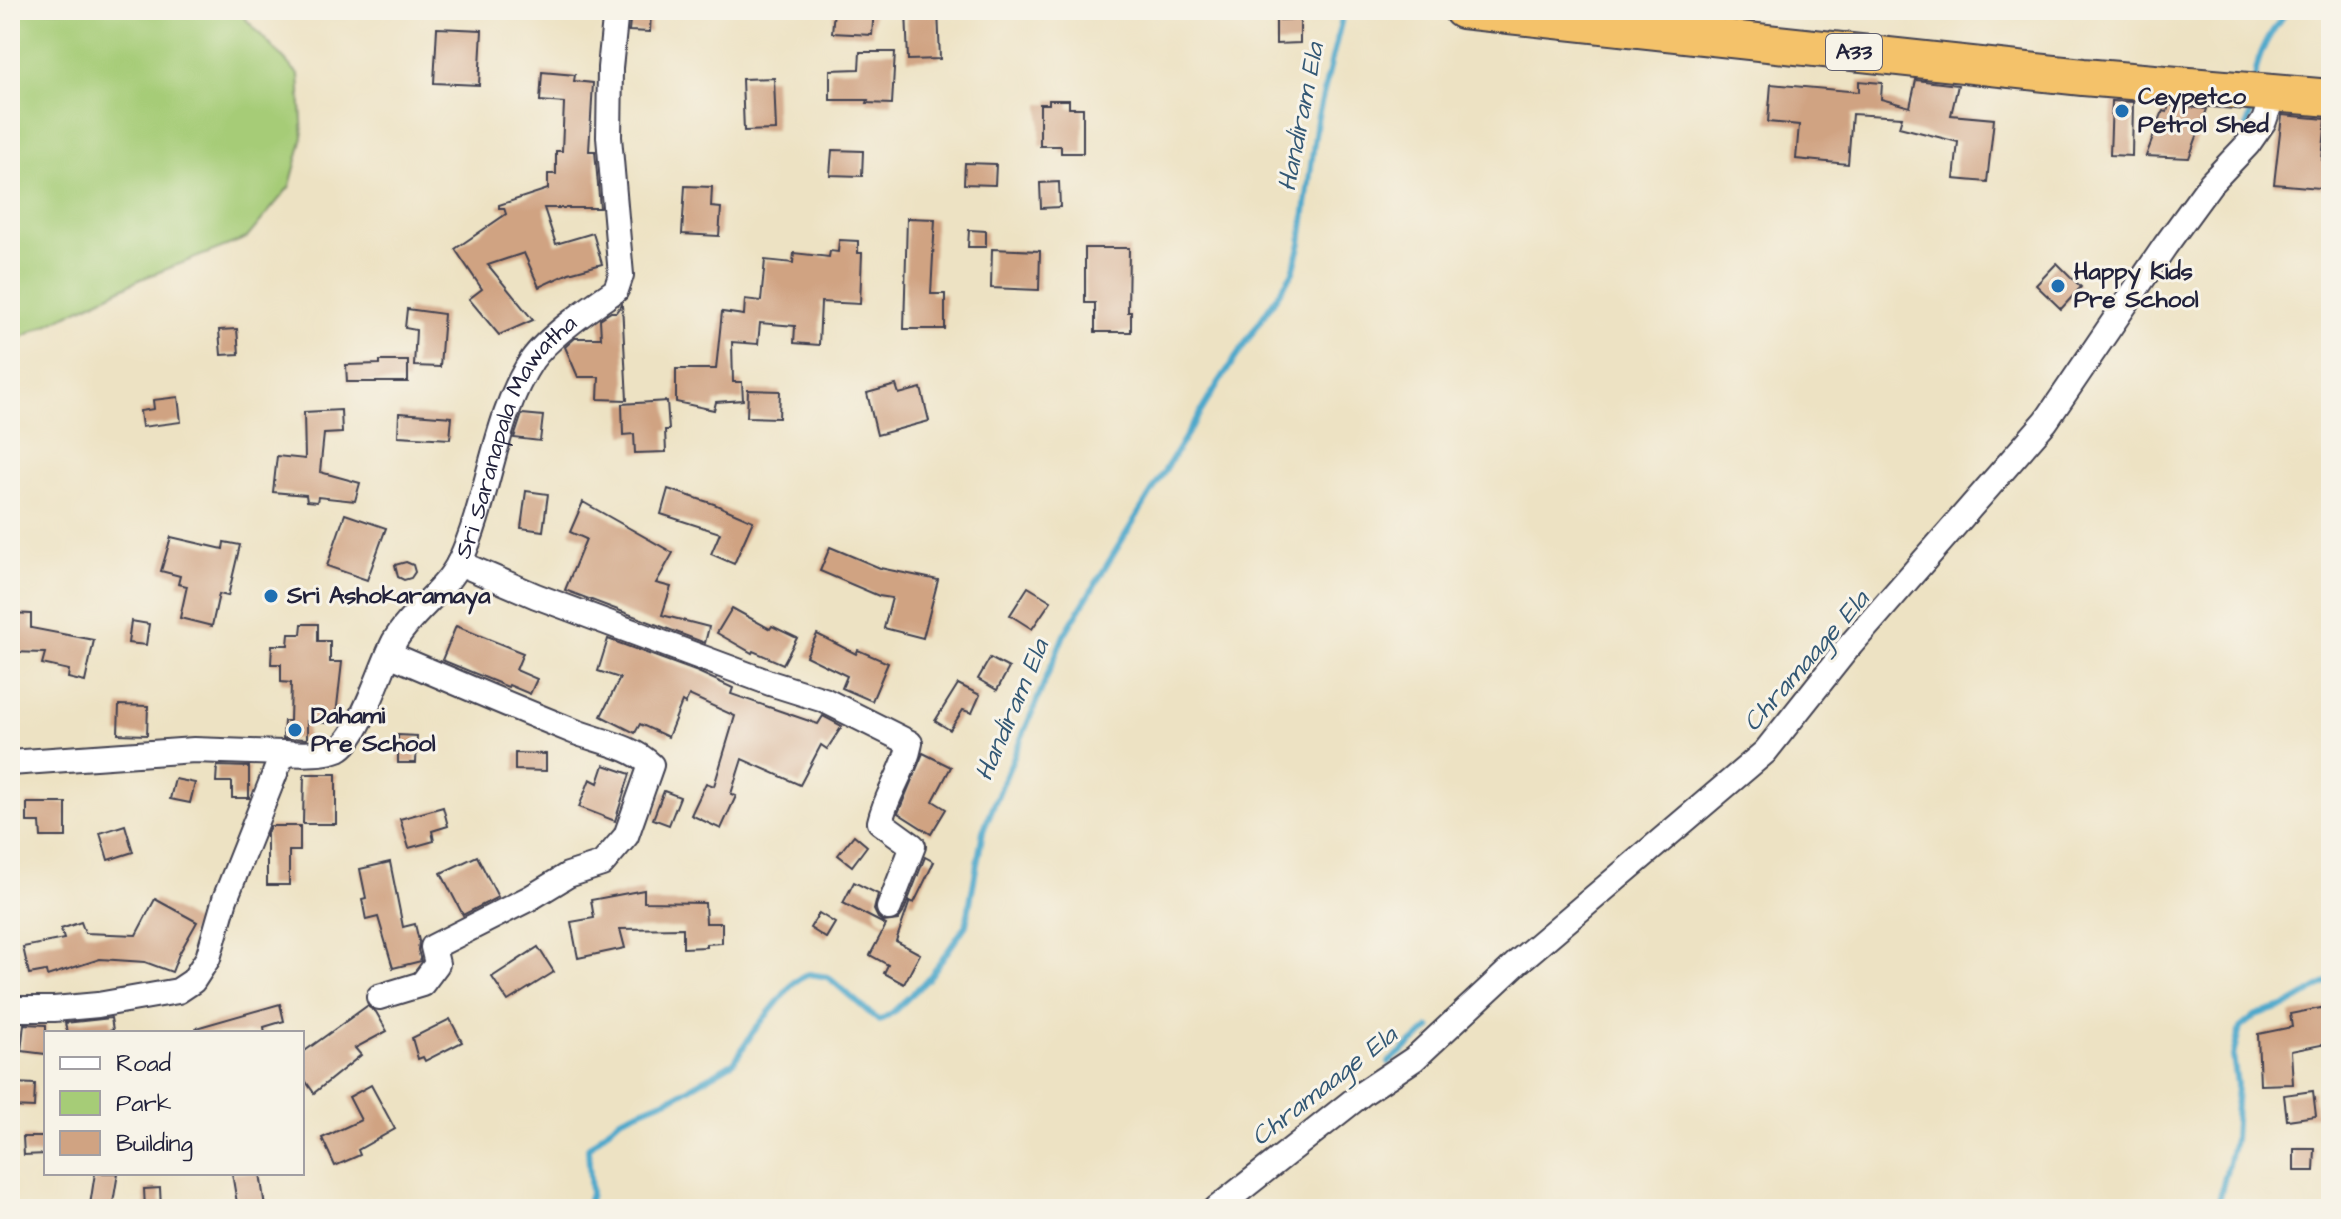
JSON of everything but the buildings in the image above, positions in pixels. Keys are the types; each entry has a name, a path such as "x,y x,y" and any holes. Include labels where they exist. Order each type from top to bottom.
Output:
{"highway":[{"name":"A33","path":"1462,10 2068,75 2331,98"}],"street":[{"name":"Sri Saranapala Mawatha","path":"283,753 305,754 338,749 349,738 403,630 459,563 512,402 534,357 616,290 620,282 609,137 610,68 616,10"},
{"path":"1216,1209 1363,1093 1414,1059 1518,962 1765,752 1846,650 2046,421 2192,208 2264,121 2261,92"},
{"path":"459,563 536,596 824,700 910,743 907,760 882,810 880,822 913,846 889,908"},
{"path":"379,997 422,984 437,964 433,947 530,898 568,875 602,864 626,836 651,765 642,755 592,739 494,700 389,654"},
{"path":"10,763 194,750 283,753 225,899 208,958 193,981 178,991 98,1005 10,1009"}],"green space":[{"path":"10,10 237,10 299,75 303,137 290,186 247,238 141,279 10,343"}],"waterway":[{"name":"Handiram Ela","path":"586,1209 591,1194 588,1148 620,1119 678,1095 734,1062 753,1032 794,982 809,974 828,977 879,1021 929,978 966,925 983,831 1064,635 1216,387 1293,272 1301,243 1317,120 1344,10"},
{"name":"Chramaage Ela","path":"2255,80 2266,43 2288,10"},
{"name":"Chramaage Ela","path":"2247,127 2253,103"},
{"path":"2217,1209 2234,1140 2237,1084 2233,1056 2240,1028 2256,1015 2288,1005 2331,980"},
{"name":"Chramaage Ela","path":"1389,1062 1430,1028"}],"place":[{"name":"Ceypetco Petrol Shed","path":"2122,111"},
{"name":"Happy Kids Pre School","path":"2058,286"},
{"name":"Sri Ashokaramaya","path":"271,596"},
{"name":"Dahami Pre School","path":"295,730"}]}
